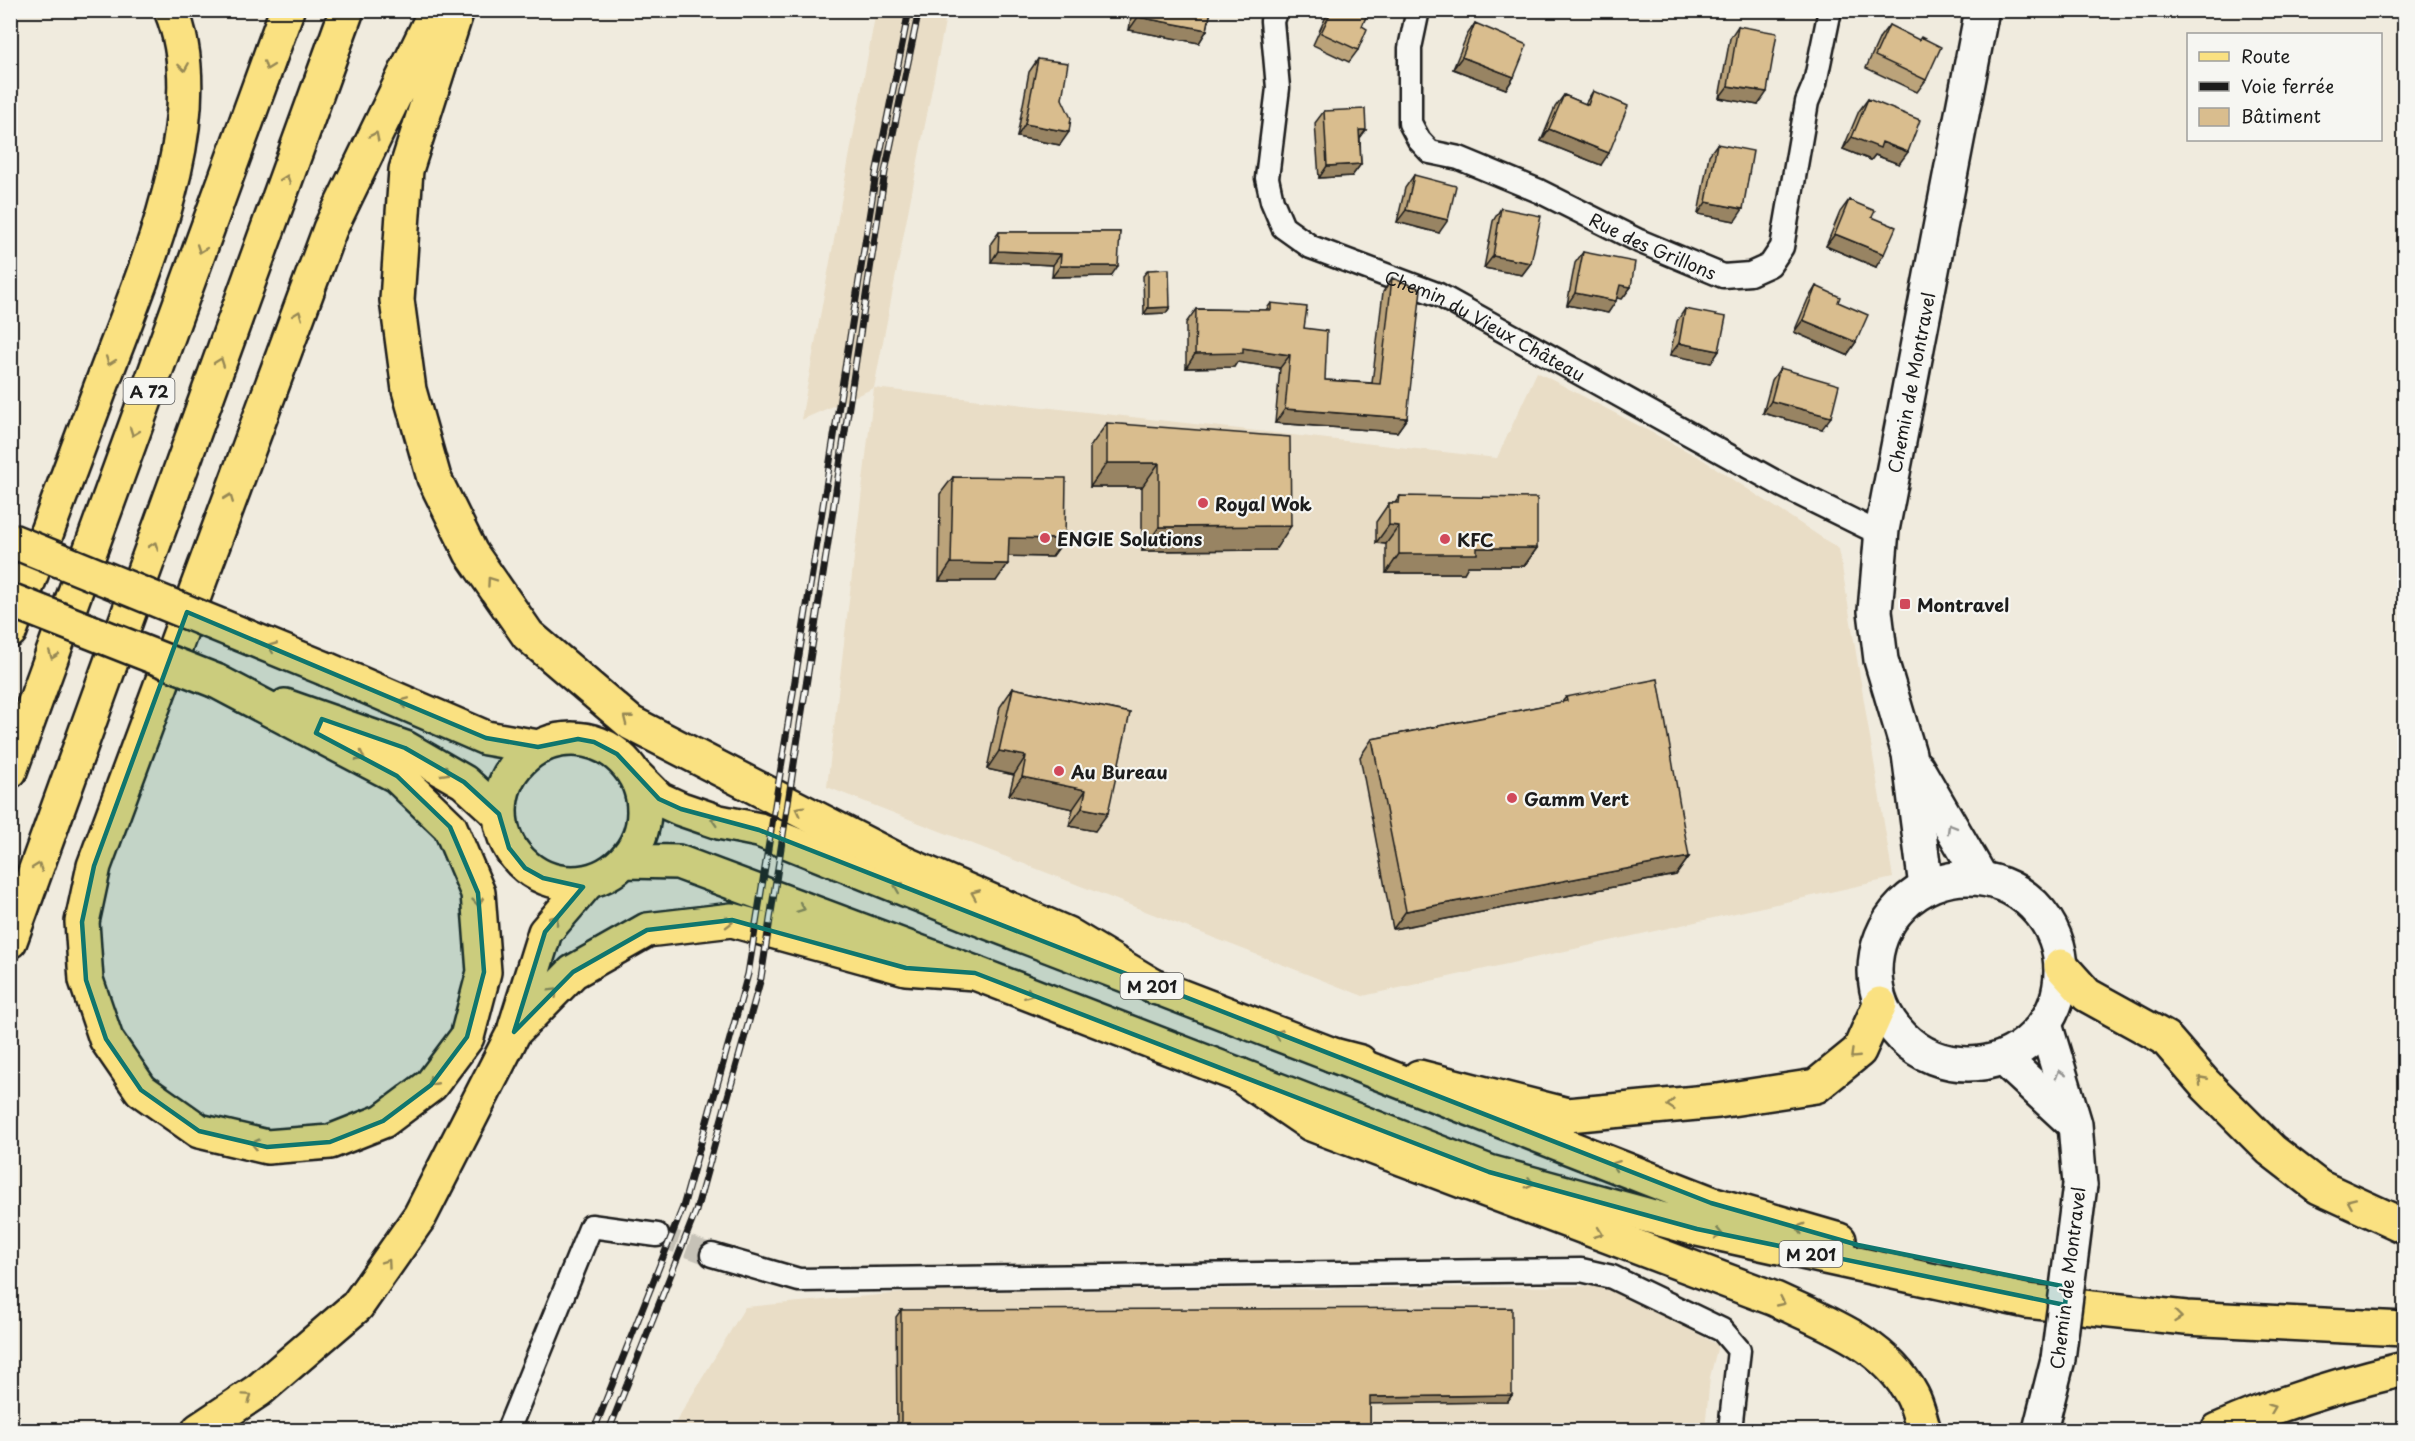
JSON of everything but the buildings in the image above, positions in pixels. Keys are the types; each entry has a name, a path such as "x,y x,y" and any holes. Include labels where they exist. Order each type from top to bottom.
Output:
{"main road":[{"path":"10,631 159,229 180,143 186,79 177,24 171,10"},
{"name":"A 72","path":"10,771 287,10"},
{"path":"10,941 348,10"},
{"path":"216,681 397,776 450,827 478,893 484,972 467,1037 431,1086 383,1121 330,1142 267,1147 199,1131 141,1090 106,1039 86,980 82,922 94,866 330,229 436,10"},
{"path":"457,10 406,170 397,300 409,390 434,478 471,553 528,635 631,723 901,862 1067,934 1157,988"},
{"path":"10,540 326,669 486,738 538,747"},
{"path":"10,600 216,681 405,748 464,782 499,814"},
{"path":"553,741 594,742 617,754 634,774 643,799 643,824 638,840 625,861 610,873 587,883 568,884 543,878 525,868 509,848 499,814 501,795 510,772 538,747 553,741"},
{"name":"M 201","path":"634,774 659,799 681,809 719,822 759,830 972,916 1711,1203 1858,1245 2039,1285 2377,1311 2404,1311"},
{"name":"M 201","path":"625,861 678,862 975,973 1490,1172 1719,1234 2026,1300 2186,1318 2404,1329"},
{"path":"200,1431 259,1389 357,1306 420,1216 514,1032 545,932 587,883"},
{"path":"514,1032 573,972 647,930 732,920 906,968 975,973"},
{"path":"2061,966 2087,994 2165,1038 2204,1083 2271,1150 2319,1187 2404,1226"},
{"path":"1333,1055 1568,1115 1672,1105 1816,1086 1859,1051 1880,1004"},
{"path":"1239,1075 1311,1124 1775,1299 1836,1327 1867,1346 1893,1367 1912,1396 1924,1431"},
{"path":"2218,1431 2284,1403 2354,1381 2404,1369"}],"street":[{"name":"Chemin du Vieux Château","path":"1276,10 1272,21 1278,88 1267,178 1272,201 1283,227 1311,247 1439,295 1783,486 1868,528 1882,530"},
{"name":"Rue des Grillons","path":"1418,10 1410,48 1410,123 1419,140 1430,152 1459,158 1539,191 1639,241 1723,276 1750,274 1770,265 1782,247 1807,102 1815,83 1830,10"},
{"name":"Chemin de Montravel","path":"1926,887 1909,754 1881,660 1875,611 1882,530 1976,12"},
{"name":"Chemin de Montravel","path":"1909,754 1981,878"},
{"path":"1981,878 2011,888 2036,908 2054,935 2061,966 2058,996 2045,1024 2026,1044 2003,1058 1974,1065 1944,1062 1917,1050 1895,1030 1880,1004 1875,977 1876,950 1887,924 1898,910 1926,887 1953,879 1981,878"},
{"name":"Chemin de Montravel","path":"2040,1431 2058,1359 2080,1185 2075,1124 2045,1024"},
{"path":"2003,1058 2075,1124"},
{"path":"508,1431 591,1226 657,1235"},
{"path":"712,1255 799,1280 1581,1270 1612,1277 1722,1330 1738,1350 1730,1431"}],"highlighted area":[{"path":"187,612 486,738 538,747 578,739 594,742 617,754 659,799 681,809 759,830 1711,1203 1858,1245 2067,1287 2065,1305 1697,1229 1489,1172 975,973 906,968 732,920 647,930 573,972 514,1032 545,932 583,887 543,878 525,868 509,848 499,814 464,782 405,748 322,719 316,733 397,776 450,827 478,893 484,972 467,1037 431,1085 383,1121 330,1142 267,1147 199,1131 141,1090 106,1039 86,980 82,922 94,866"}],"shaded area":[{"path":"876,11 947,11 874,388 801,420"},
{"path":"1537,372 1702,459 1839,549 1893,878 1363,996 827,787 874,388 1497,458"},
{"path":"1612,1286 1718,1345 1710,1377 1705,1430 671,1430 745,1307 913,1292"}],"tunnel":[{"path":"657,1235 712,1255"}],"railway":[{"path":"594,1430 683,1207 748,974 876,174 909,10"},
{"path":"609,1430 696,1211 761,978 885,172 919,10"}],"place":[{"name":"Royal Wok","path":"1203,503"},
{"name":"ENGIE Solutions","path":"1045,538"},
{"name":"KFC","path":"1445,539"},
{"name":"Montravel","path":"1905,604"},
{"name":"Au Bureau","path":"1059,771"},
{"name":"Gamm Vert","path":"1512,798"}]}
